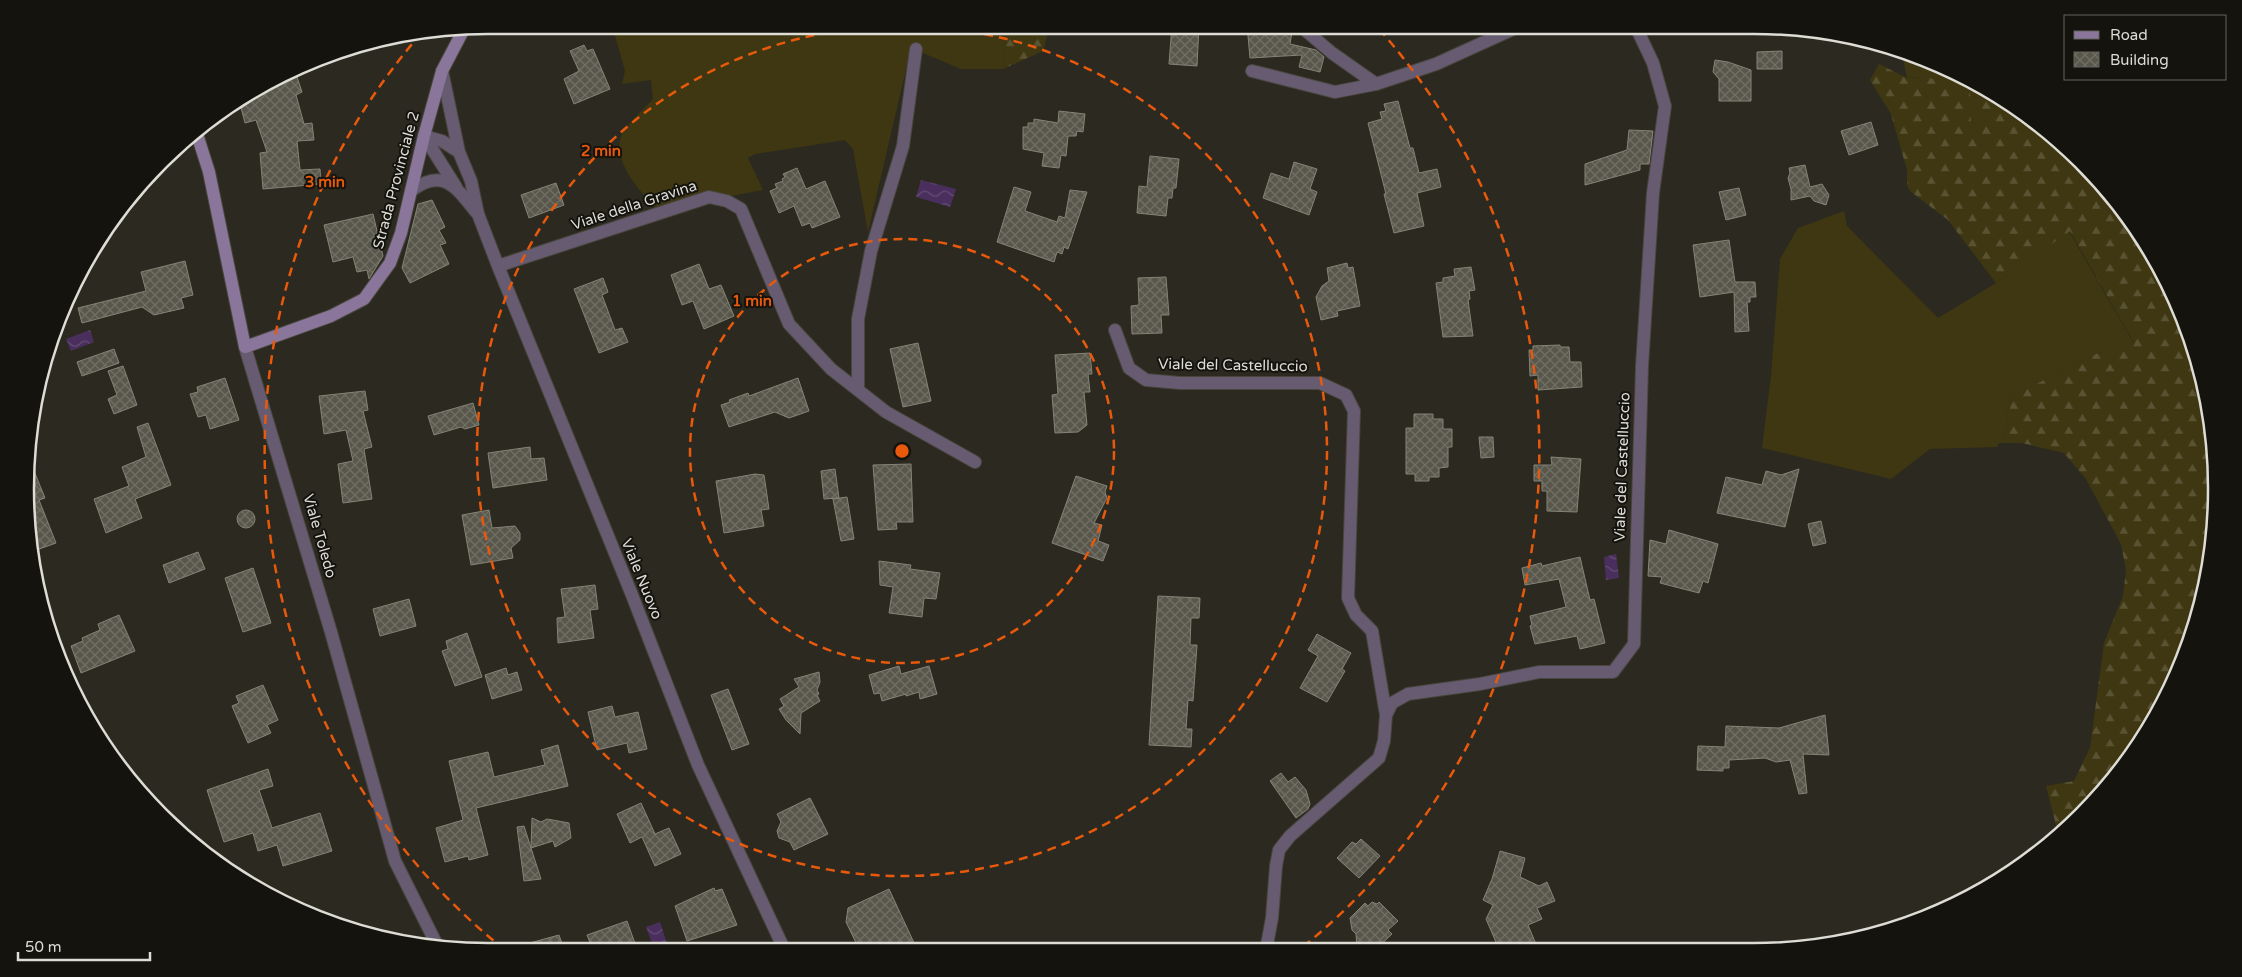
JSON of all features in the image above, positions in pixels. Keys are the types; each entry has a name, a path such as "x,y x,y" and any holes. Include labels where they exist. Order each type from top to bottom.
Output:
{"street":[{"path":"1309,34 1376,84"},
{"path":"1252,71 1335,92 1376,84 1436,64 1502,34"},
{"name":"Viale del Castelluccio","path":"1386,715 1392,703 1408,694 1480,684 1539,672 1613,672 1634,644 1642,366 1653,192 1666,106 1653,63 1639,34"},
{"name":"Strada Provinciale 2","path":"246,347 331,316 364,299 390,263 401,233 424,136 442,72 461,35"},
{"path":"858,390 858,319 871,251 903,146 916,49"},
{"name":"Viale Nuovo","path":"442,72 459,152 471,181 478,214 498,266 632,595 698,765 781,943"},
{"path":"424,136 442,141 459,152"},
{"name":"Viale Nuovo","path":"424,136 457,188 478,214"},
{"name":"Viale Toledo","path":"199,139 209,172 246,347 328,622 395,861 434,940"},
{"path":"411,191 425,180 442,181 457,188"},
{"name":"Viale della Gravina","path":"498,266 709,197 727,201 741,209 789,324 831,368 886,412 976,462"},
{"name":"Viale del Castelluccio","path":"1115,330 1129,368 1146,380 1180,383 1320,383 1346,395 1354,411 1348,598 1356,615 1372,631 1386,715 1384,741 1379,758 1290,836 1279,850 1267,943"}],"green space":[{"path":"615,34 1007,34 1003,69 961,69 911,48 868,232 853,149 845,140 755,154 748,158 763,190 657,210 629,175 620,154 619,144 624,130 653,99 651,80 622,84 625,71"},
{"path":"1007,34 1048,34 1043,51 1003,69"},
{"path":"1903,59 1928,68 1991,101 1982,123 1971,124 1926,77 1907,78"},
{"path":"1879,64 1907,78 1926,77 1970,89 1971,124 1982,123 1980,100 1986,98 2006,110 2053,147 2095,189 2132,236 2174,314 2193,371 2204,429 2208,488 2204,548 2193,606 2174,663 2132,741 2095,788 2056,827 2046,786 2074,781 2090,748 2104,643 2123,596 2126,570 2121,544 2086,479 2064,453 2022,443 2004,443 2010,397 2098,353 2134,343 2070,231 1996,283 1948,220 1910,191 1907,185 1907,170 1891,114 1870,80"},
{"path":"1844,211 1847,226 1938,318 1996,283 2069,231 2134,344 2098,353 2010,397 2004,443 1999,443 1997,447 1930,449 1891,479 1762,448 1771,376 1780,259 1798,228"}],"water":[{"path":"921,180 956,189 950,207 916,197"},
{"path":"90,330 94,342 71,351 66,339"},
{"path":"1616,554 1619,578 1606,580 1604,557"},
{"path":"660,922 667,943 652,943 646,927"}],"building":[{"path":"1171,34 1199,34 1197,66 1169,64"},
{"path":"1248,34 1292,34 1290,44 1316,50 1324,57 1320,72 1299,67 1302,55 1250,58"},
{"path":"584,45 587,51 593,49 610,89 574,104 564,79 579,71 570,51"},
{"path":"1782,51 1782,69 1757,69 1757,52"},
{"path":"1715,60 1728,62 1751,70 1751,101 1719,101 1719,79 1713,72"},
{"path":"297,77 302,92 296,95 304,124 312,123 314,140 297,141 300,170 320,169 321,184 263,189 260,153 267,152 256,120 245,123 241,107"},
{"path":"1398,101 1410,148 1413,148 1419,173 1437,169 1441,187 1417,193 1424,226 1394,233 1368,123 1382,119 1380,112 1386,111 1384,104"},
{"path":"1059,111 1085,114 1083,132 1077,131 1076,136 1068,136 1066,156 1061,155 1059,168 1042,166 1044,153 1023,149 1023,127 1028,127 1028,123 1034,123 1034,119 1058,123"},
{"path":"1871,122 1878,145 1849,155 1841,131"},
{"path":"1629,130 1653,131 1649,164 1640,164 1640,170 1585,185 1585,164 1627,150"},
{"path":"1150,156 1179,159 1176,188 1173,188 1172,198 1168,198 1166,216 1137,213 1139,186 1147,187"},
{"path":"1294,162 1317,169 1310,189 1317,192 1309,215 1263,198 1271,173 1289,179"},
{"path":"1805,165 1810,187 1822,184 1829,195 1826,205 1814,201 1810,196 1791,200 1788,178 1789,168"},
{"path":"797,168 806,189 825,181 840,217 812,228 810,223 802,226 794,206 779,213 770,191 777,188 775,184 783,181 782,179 785,177 783,174"},
{"path":"556,183 564,205 529,218 521,195"},
{"path":"1014,187 1031,192 1025,211 1057,222 1059,216 1065,218 1070,190 1087,192 1068,249 1064,247 1062,254 1057,252 1054,262 997,242"},
{"path":"1739,188 1746,215 1726,220 1719,192"},
{"path":"432,200 445,227 439,230 446,243 440,245 449,264 410,283 402,268 418,204"},
{"path":"373,214 383,256 369,279 367,270 357,272 353,257 333,262 324,225"},
{"path":"1729,240 1735,282 1755,282 1756,297 1750,297 1750,302 1747,302 1749,331 1735,332 1734,292 1700,297 1693,245"},
{"path":"185,261 193,295 181,298 184,308 154,315 142,307 82,323 78,308 146,291 141,272"},
{"path":"1347,263 1348,268 1353,267 1360,306 1337,311 1338,316 1321,320 1316,297 1322,286 1329,281 1327,268"},
{"path":"699,264 709,289 721,285 734,316 704,329 693,301 682,305 671,275"},
{"path":"1471,267 1475,290 1469,291 1470,299 1468,300 1473,336 1443,337 1436,283 1443,282 1443,278 1455,276 1454,269"},
{"path":"1166,277 1169,315 1161,315 1162,333 1132,334 1131,306 1139,305 1138,278"},
{"path":"603,278 608,292 602,295 615,330 622,328 628,342 599,353 574,289"},
{"path":"918,343 931,401 903,407 890,349"},
{"path":"1560,345 1560,347 1569,347 1570,362 1581,362 1582,387 1538,390 1538,375 1530,376 1529,350 1533,350 1533,346"},
{"path":"114,349 119,363 82,376 77,362"},
{"path":"1090,353 1092,374 1088,374 1090,392 1084,392 1087,425 1078,432 1055,433 1052,395 1058,394 1055,355"},
{"path":"123,366 137,405 114,414 108,399 117,395 108,371"},
{"path":"225,378 239,420 210,429 206,415 198,417 190,394 198,392 197,387"},
{"path":"798,378 809,411 789,418 775,412 729,427 721,405 748,393 749,396"},
{"path":"365,391 368,410 363,411 372,447 364,449 372,499 343,503 338,464 353,461 346,430 324,434 319,396"},
{"path":"473,403 479,425 465,429 461,427 434,435 428,416"},
{"path":"1414,414 1433,414 1433,419 1443,419 1443,429 1452,429 1452,447 1448,447 1448,467 1439,468 1439,477 1429,477 1429,481 1415,481 1415,474 1406,474 1406,428 1414,428"},
{"path":"148,423 171,485 135,499 142,518 106,533 94,499 129,486 122,467 146,457 137,427"},
{"path":"1479,437 1493,437 1494,457 1481,458"},
{"path":"530,447 531,459 544,458 547,480 493,488 488,453"},
{"path":"1551,457 1581,459 1577,512 1547,511 1547,491 1542,491 1542,481 1534,481 1534,465 1552,465"},
{"path":"911,464 913,522 896,522 897,529 878,530 873,465"},
{"path":"835,469 839,498 824,499 821,471"},
{"path":"1799,469 1785,527 1717,513 1726,477 1762,485 1766,471 1781,475"},
{"path":"35,472 45,498 39,500 56,543 38,549 35,518"},
{"path":"755,474 764,475 769,509 761,510 764,526 724,533 716,481"},
{"path":"1076,476 1107,486 1105,492 1107,498 1094,523 1102,525 1098,541 1109,545 1103,561 1052,543"},
{"path":"847,497 854,539 841,541 833,499"},
{"path":"246,510 254,515 255,519 250,527 246,528 238,523 237,519 242,511"},
{"path":"489,510 492,528 515,526 520,533 520,540 511,548 513,558 471,565 462,515"},
{"path":"1821,521 1826,543 1813,546 1808,524"},
{"path":"1669,530 1718,544 1708,583 1703,581 1699,593 1660,583 1662,577 1648,576 1650,540 1666,544"},
{"path":"198,552 205,569 169,583 163,565"},
{"path":"1580,557 1590,600 1594,599 1605,643 1580,649 1577,636 1535,644 1530,626 1532,625 1530,616 1566,607 1559,579 1525,585 1522,568 1541,563 1542,566"},
{"path":"879,561 911,565 910,569 940,573 936,599 924,598 922,617 889,613 893,587 880,585"},
{"path":"253,568 271,623 243,632 225,578"},
{"path":"595,585 598,609 590,610 594,638 558,643 557,618 565,617 561,589"},
{"path":"1158,596 1200,598 1199,618 1191,618 1190,645 1197,645 1193,701 1188,700 1186,729 1192,729 1191,747 1149,745"},
{"path":"409,599 416,626 380,636 373,609"},
{"path":"119,615 135,651 81,673 71,646 83,641 82,638 100,630 98,624"},
{"path":"467,633 482,677 455,686 442,651 448,649 446,641"},
{"path":"1317,634 1351,653 1342,669 1345,671 1327,702 1300,688 1318,656 1308,650"},
{"path":"899,666 901,674 929,666 937,694 920,699 919,692 882,701 880,693 874,694 869,675"},
{"path":"506,668 508,675 517,672 522,690 492,699 485,675"},
{"path":"819,672 820,682 817,690 819,694 817,695 820,701 801,713 800,734 786,720 779,709 784,706 780,699 799,687 794,679"},
{"path":"263,685 278,720 267,725 271,733 248,743 232,706 239,703 236,696"},
{"path":"728,689 749,744 732,750 711,695"},
{"path":"612,706 615,717 638,712 647,749 629,753 627,743 597,750 588,712"},
{"path":"1825,715 1829,755 1803,754 1807,793 1799,794 1790,760 1776,762 1765,758 1729,760 1729,768 1723,768 1723,771 1697,770 1698,746 1725,747 1726,726 1779,728"},
{"path":"558,745 568,786 476,808 488,855 469,860 468,856 445,862 436,828 463,820 449,761 488,752 494,777 545,765 541,750"},
{"path":"268,769 273,786 259,790 272,828 320,813 332,851 283,866 277,845 258,851 253,833 224,842 207,790"},
{"path":"1281,773 1288,782 1295,777 1306,790 1310,804 1308,809 1296,818 1270,781"},
{"path":"810,798 828,834 794,850 790,842 779,838 777,831 781,822 777,814"},
{"path":"641,803 655,834 669,828 681,854 655,866 642,837 630,843 617,814"},
{"path":"532,818 541,822 547,819 569,823 571,838 555,847 553,841 531,848"},
{"path":"524,826 541,879 524,881 517,827"},
{"path":"1361,839 1380,856 1359,878 1337,858 1352,842 1356,844"},
{"path":"1500,851 1525,858 1520,877 1539,886 1547,882 1555,901 1537,908 1542,919 1528,925 1536,943 1496,943 1486,919 1493,905 1483,900 1492,879"},
{"path":"714,888 715,891 722,889 737,925 687,941 675,906"},
{"path":"889,889 914,943 856,943 846,922 848,908"},
{"path":"1372,902 1377,904 1379,902 1398,921 1388,930 1392,934 1382,943 1357,943 1356,934 1352,930 1350,918 1365,903 1368,906"},
{"path":"627,921 635,943 590,943 587,935"},
{"path":"559,935 562,943 530,943"}]}
